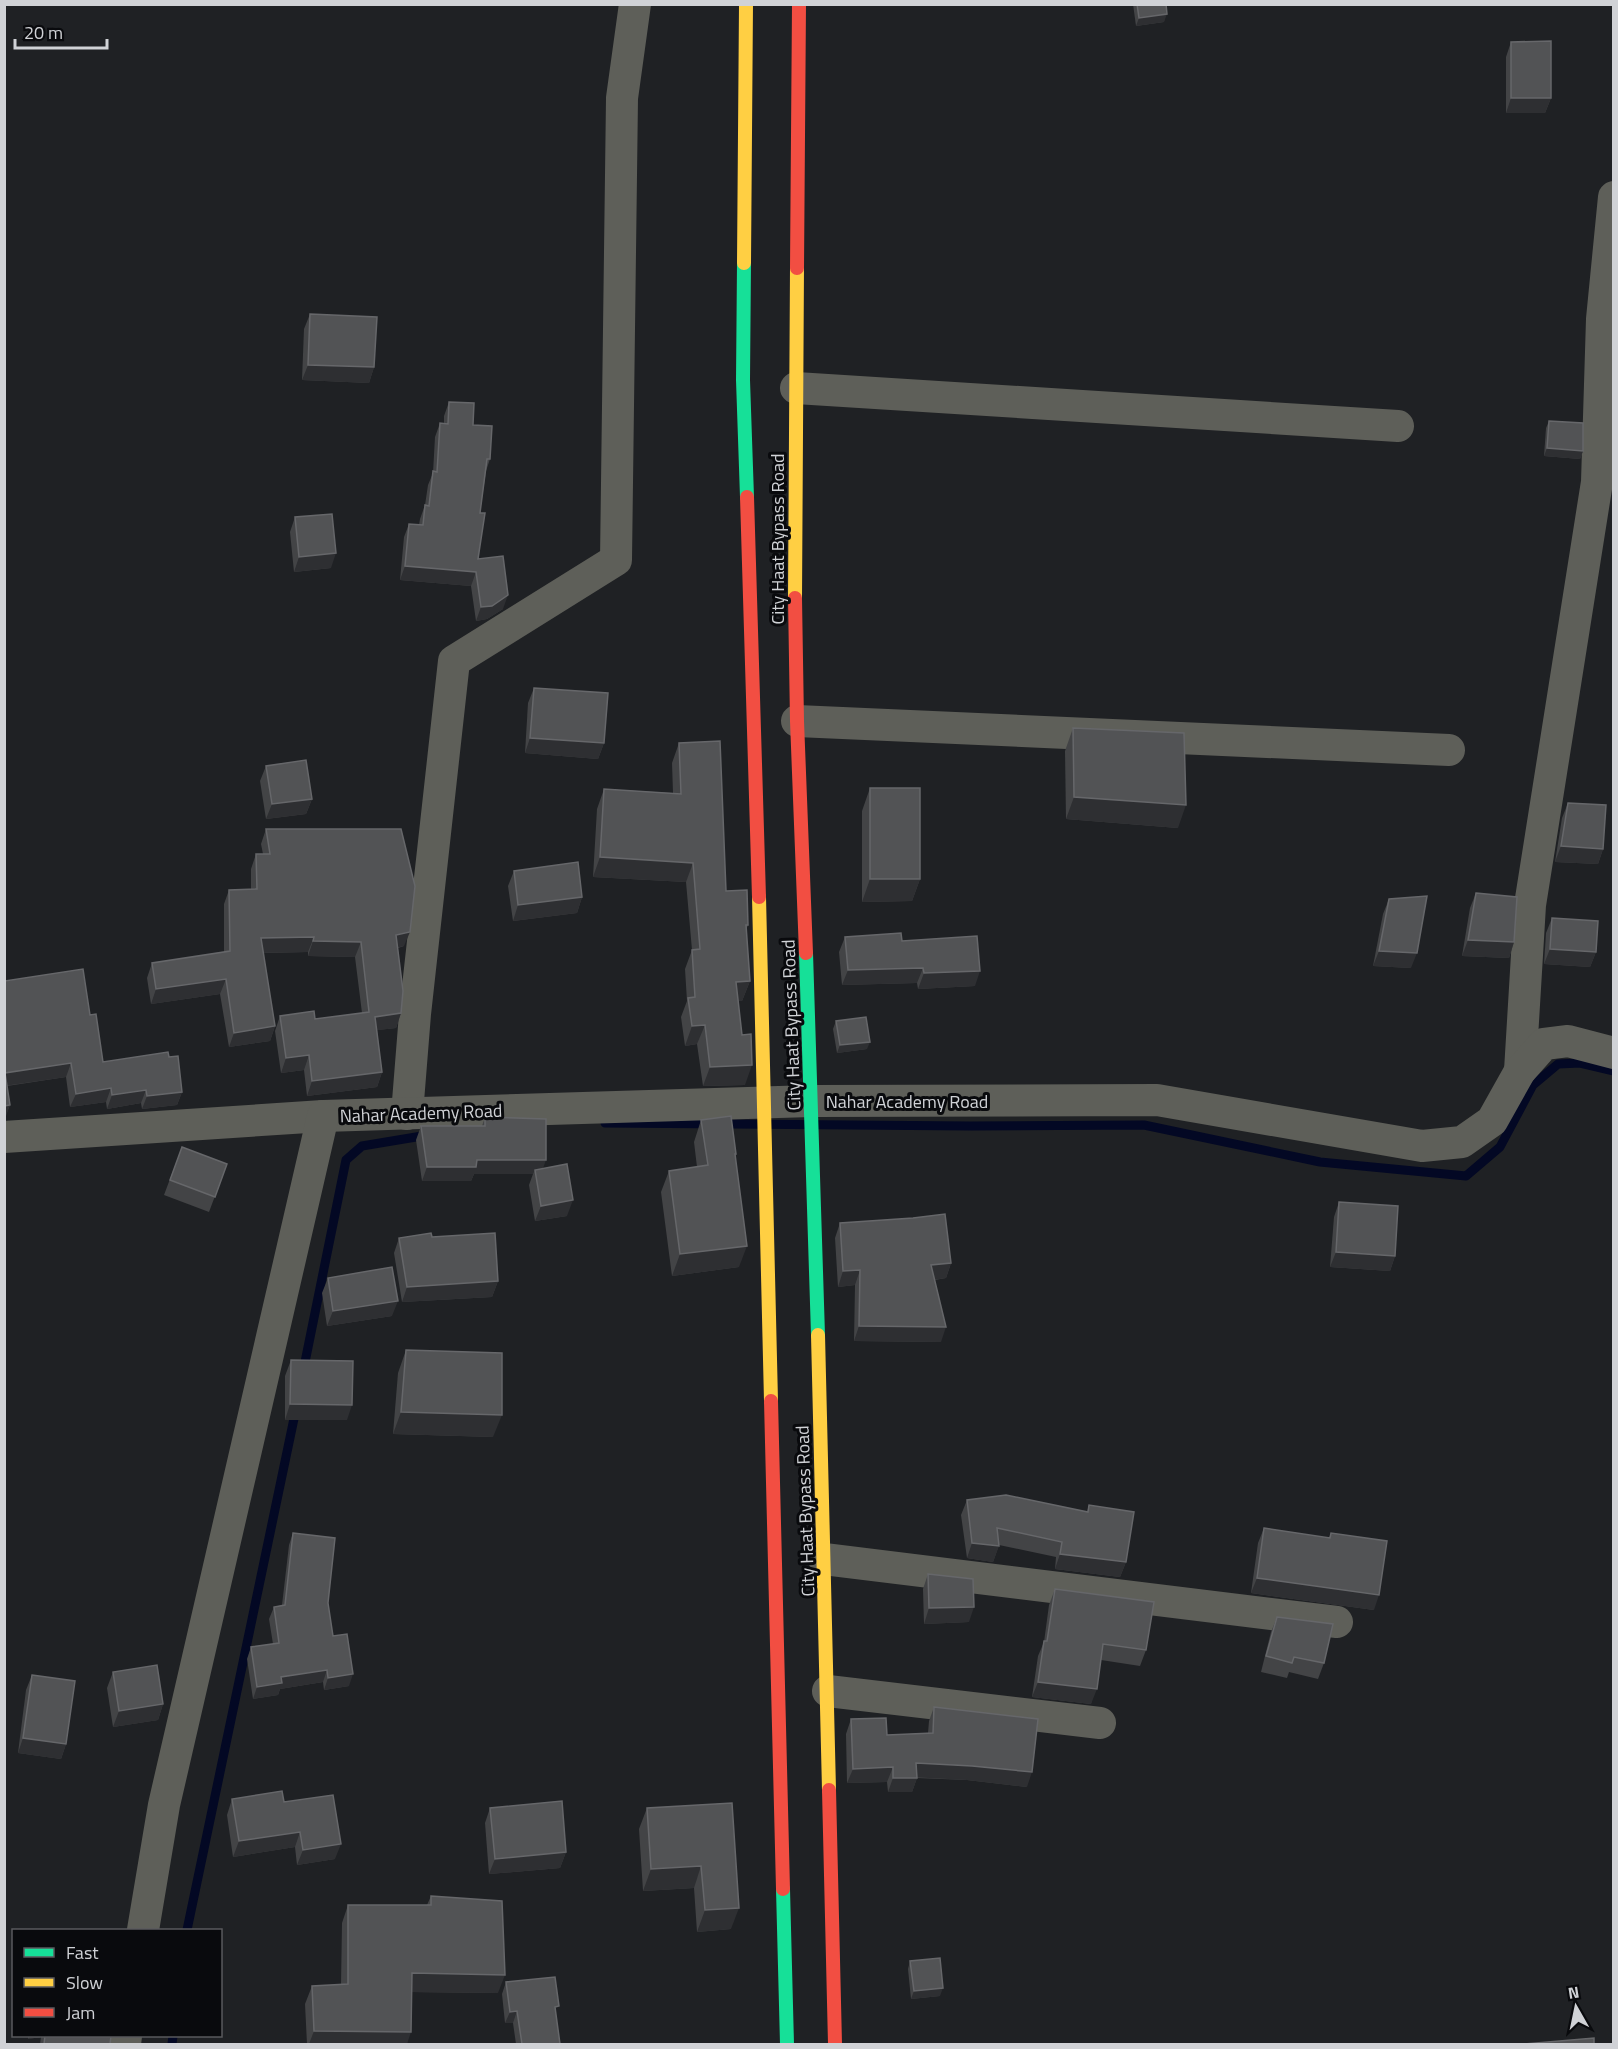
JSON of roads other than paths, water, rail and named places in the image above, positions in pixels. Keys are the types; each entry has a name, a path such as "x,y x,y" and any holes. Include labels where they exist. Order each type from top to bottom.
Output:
{"main road":[{"name":"City Haat Bypass Road","path":"746,4 743,380 764,1104 787,2044"},
{"name":"City Haat Bypass Road","path":"798,4 795,592 797,720 812,1101 835,2044"}],"street":[{"path":"407,1114 415,1014 454,661 616,560 622,98 634,4"},
{"path":"1520,1071 1530,905 1597,482 1602,319 1614,197"},
{"path":"796,388 1398,426"},
{"path":"797,720 1449,750"},
{"name":"Nahar Academy Road","path":"4,1137 323,1116 812,1101 1157,1100 1421,1151 1462,1142 1492,1120 1520,1071 1544,1044 1568,1041 1614,1053"},
{"path":"143,1929 164,1804 323,1116"},
{"path":"824,1559 1337,1622"},
{"path":"828,1691 1100,1723"}],"waterway":[{"path":"605,1123 1144,1125 1320,1162 1466,1176 1500,1147 1533,1085 1558,1064 1580,1063 1614,1071"},
{"path":"303,1372 346,1160 362,1146 428,1135"},
{"path":"187,1929 296,1409"},
{"path":"172,2044 173,2037"}]}
